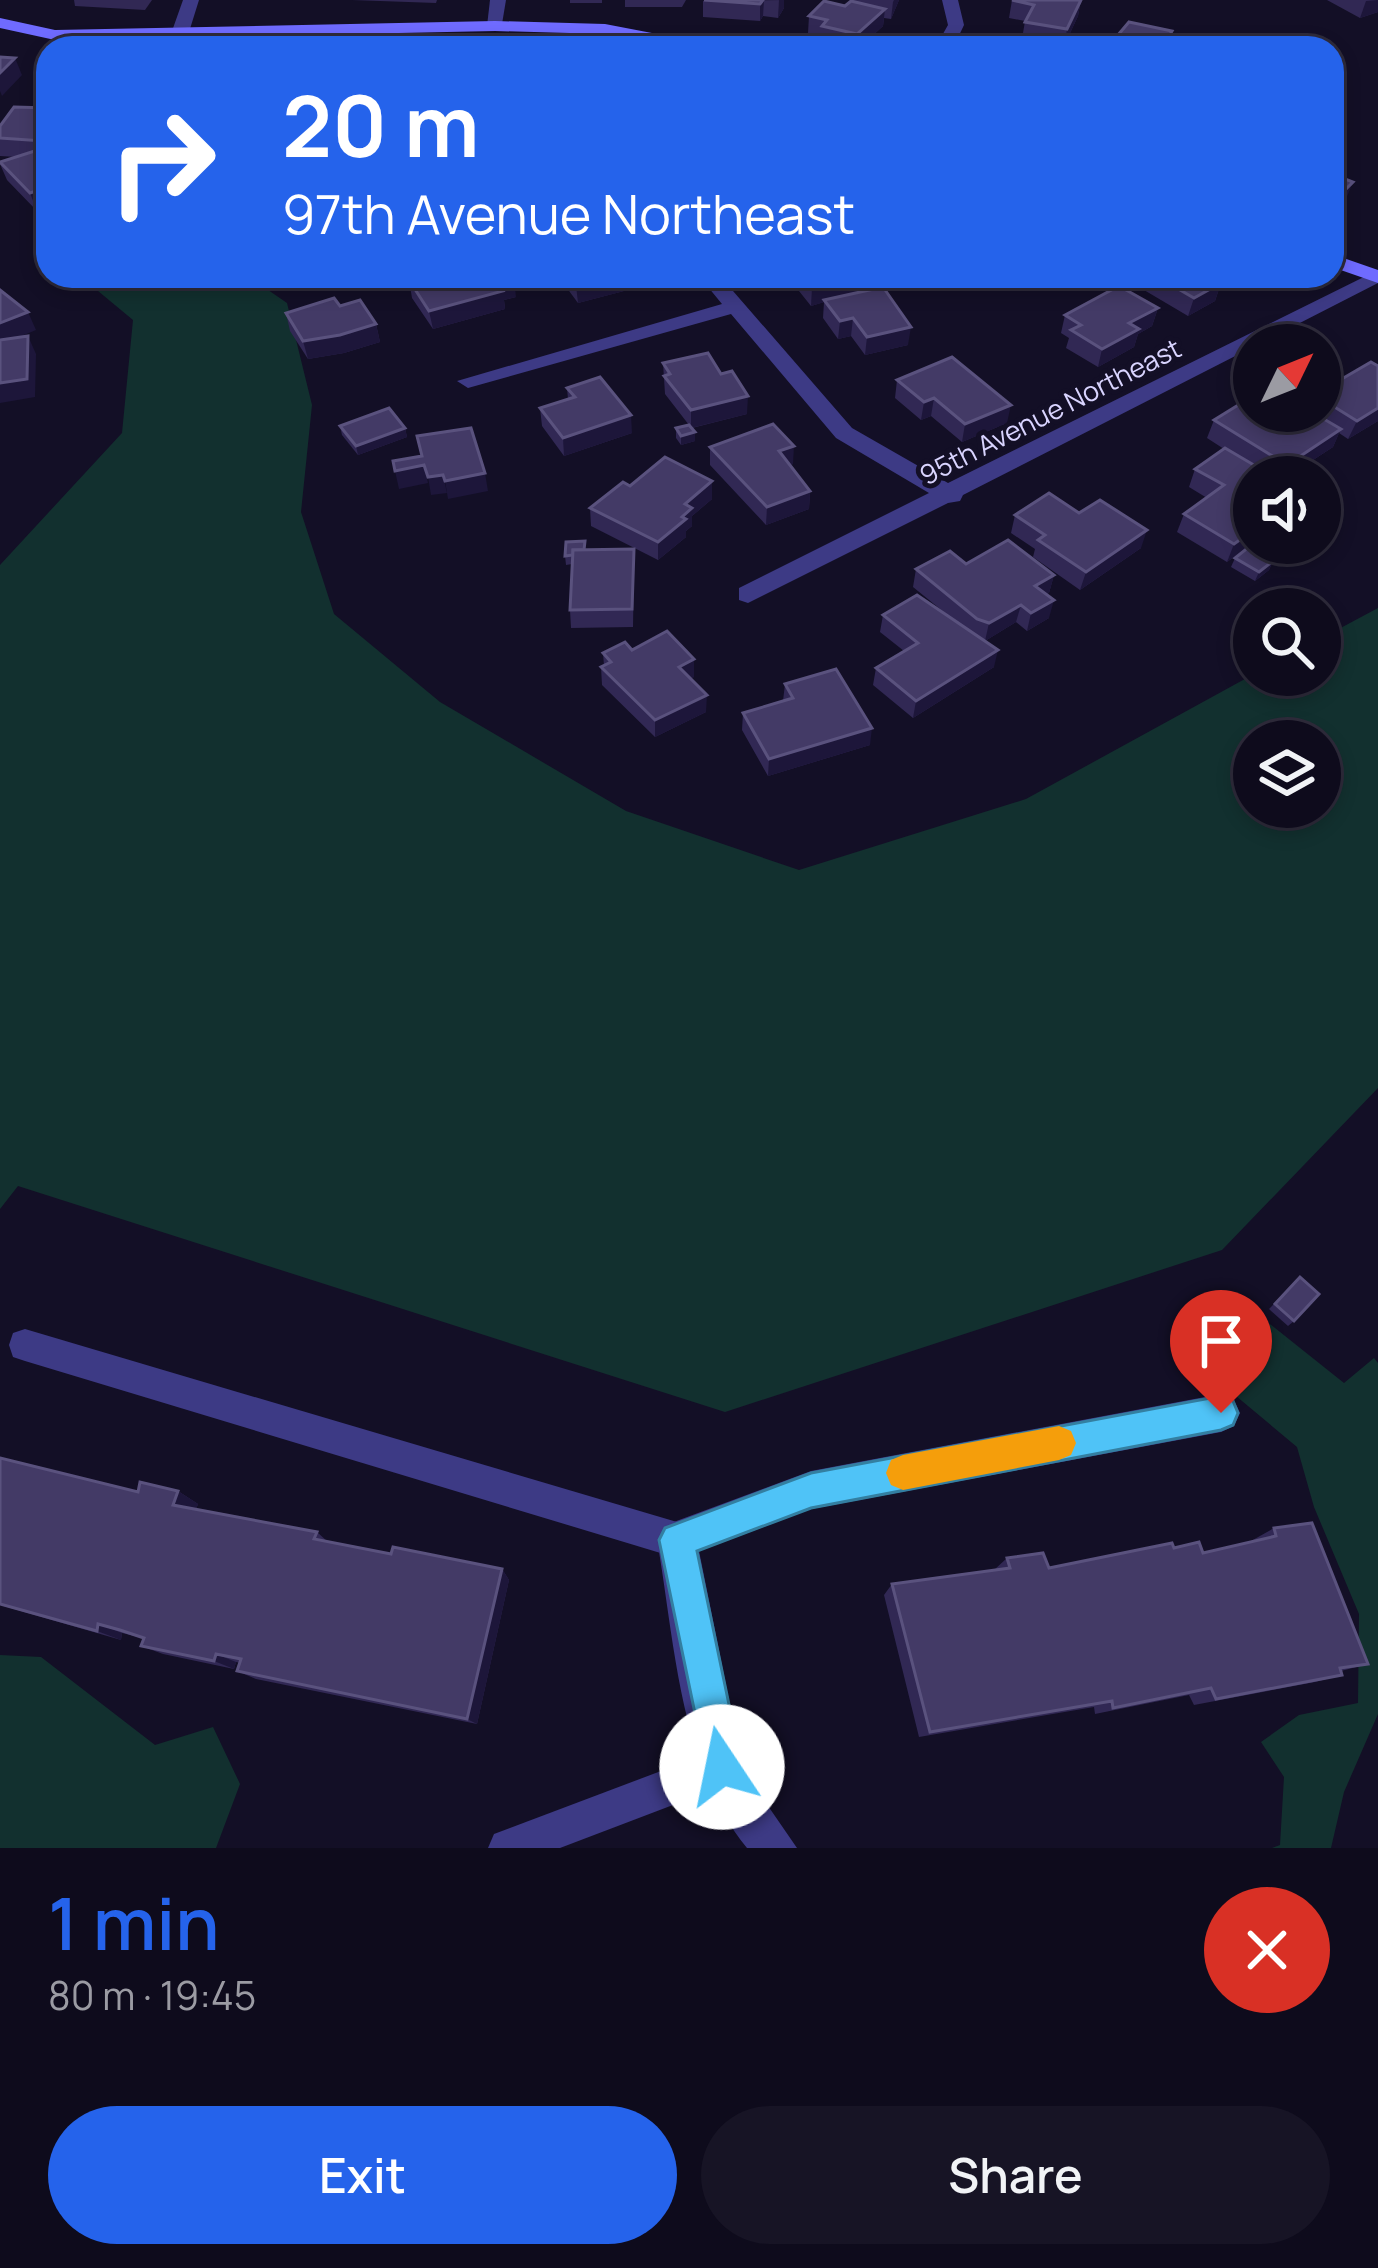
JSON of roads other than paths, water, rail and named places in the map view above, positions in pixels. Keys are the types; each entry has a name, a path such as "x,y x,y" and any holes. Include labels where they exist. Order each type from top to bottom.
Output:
{"street":[{"path":"179,36 191,0"},
{"path":"495,26 498,0"},
{"path":"950,0 956,25 950,36"},
{"path":"0,23 55,34 104,36"},
{"path":"251,36 495,26 605,28 651,36"},
{"path":"1344,264 1377,276"},
{"name":"95th Avenue Northeast","path":"748,594 952,496 1377,276"},
{"path":"719,288 844,433 952,496"},
{"path":"468,381 734,307"},
{"path":"776,1848 759,1832 722,1767 677,1540 811,1490 1221,1413"}],"lane":[{"path":"25,1345 677,1540"},
{"path":"508,1848 722,1767"}]}
